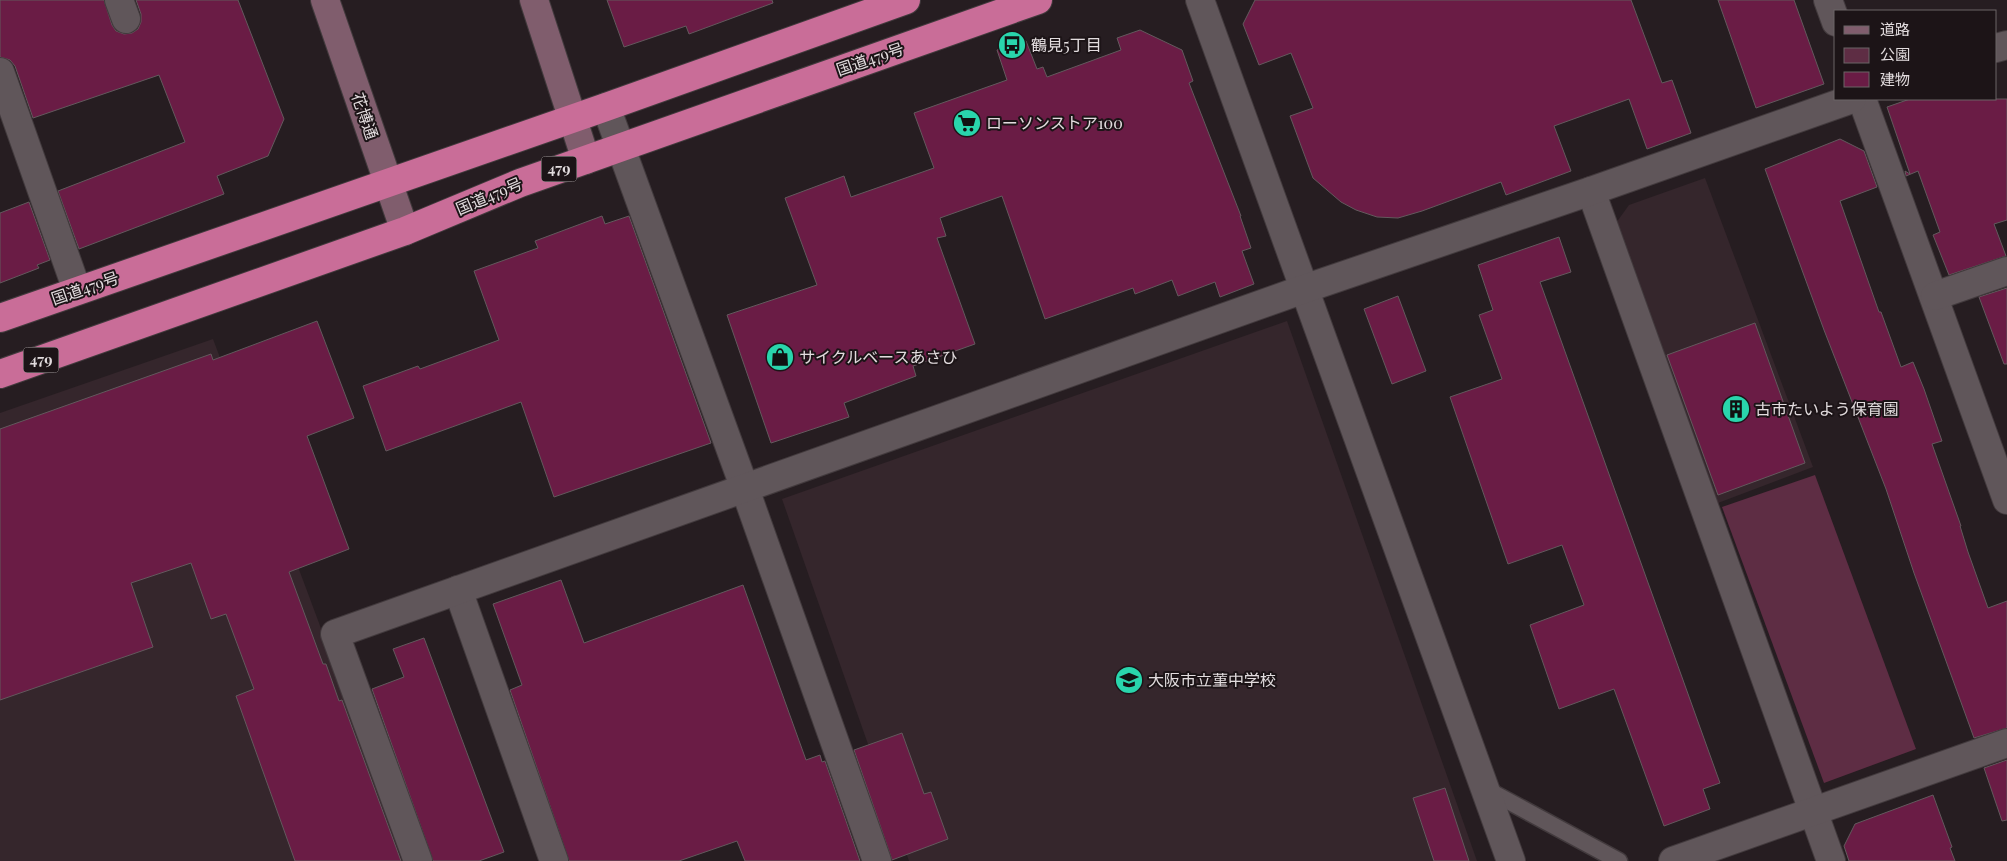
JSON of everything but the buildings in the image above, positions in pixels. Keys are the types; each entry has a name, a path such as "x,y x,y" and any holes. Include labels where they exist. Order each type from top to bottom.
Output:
{"highway":[{"name":"国道479号","path":"0,318 573,119 906,0"},
{"name":"国道479号","path":"0,374 405,231 520,183 1038,0"}],"street":[{"name":"花博通","path":"325,0 405,231"},
{"path":"534,0 586,160"},
{"path":"1200,0 1511,861"},
{"path":"1828,0 1834,16"},
{"path":"0,72 77,290"},
{"path":"418,861 335,634 1304,289 1849,100"},
{"path":"1862,100 1935,296 2007,500"},
{"path":"606,107 878,861"},
{"path":"1591,191 1831,861"},
{"path":"1935,296 2007,271"},
{"path":"458,590 554,861"},
{"path":"1673,861 2007,744"}],"lane":[{"path":"1484,788 1618,861"}],"shaded area":[{"path":"1705,178 1813,467 1718,503 1616,223 1629,205"},
{"name":"大阪市立菫中学校","path":"1287,321 1477,861 909,861 782,499"},
{"path":"213,339 319,623 402,861 0,861 0,413"}],"green space":[{"path":"1815,475 1916,749 1824,783 1722,507"}],"place":[{"name":"鶴見5丁目","path":"1012,45"},
{"name":"ローソンストア100","path":"967,123"},
{"name":"サイクルベースあさひ","path":"780,357"},
{"name":"古市たいよう保育園","path":"1736,409"},
{"name":"大阪市立菫中学校","path":"1129,680"}]}
